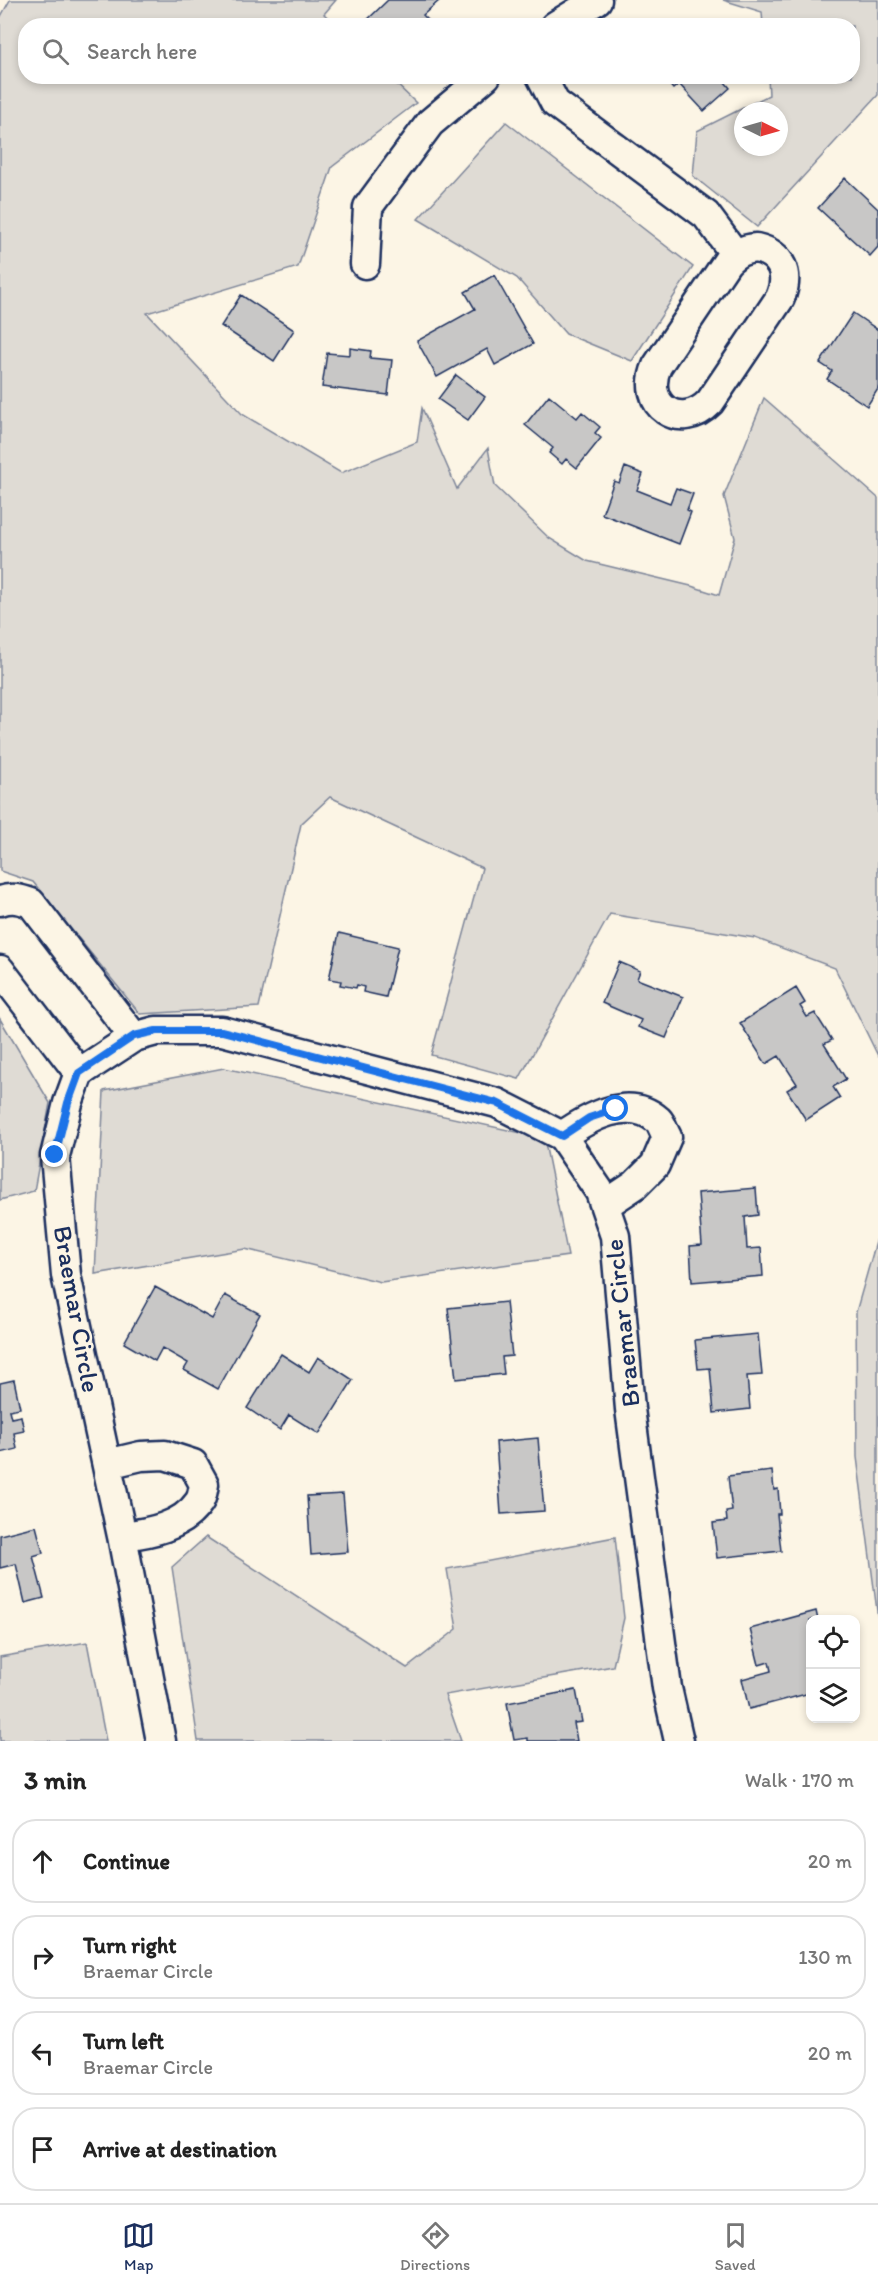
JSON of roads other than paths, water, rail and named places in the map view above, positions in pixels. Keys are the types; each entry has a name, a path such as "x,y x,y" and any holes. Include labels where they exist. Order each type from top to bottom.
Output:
{"street":[{"path":"568,18 597,0"},
{"path":"365,264 369,207 430,123 476,84"},
{"path":"546,84 555,103 706,215 735,254"},
{"path":"756,248 766,250 776,257 786,276 780,298 710,402 702,410 692,415 681,416 671,413 655,399 652,387 657,366 735,254 745,249 756,248"},
{"path":"0,901 9,898 31,903 134,1036"},
{"path":"0,970 79,1073"},
{"name":"Braemar Circle","path":"161,1741 122,1536 66,1275 55,1155 68,1103 79,1073 134,1036 156,1031 222,1031 497,1103 562,1136 600,1192 615,1236 630,1409 667,1688 679,1741"},
{"path":"562,1136 589,1118 616,1109 640,1109 659,1121 667,1137 656,1165 635,1185 605,1205"},
{"path":"107,1464 141,1456 165,1455 193,1464 204,1484 199,1502 182,1519 154,1532 122,1536"}]}
